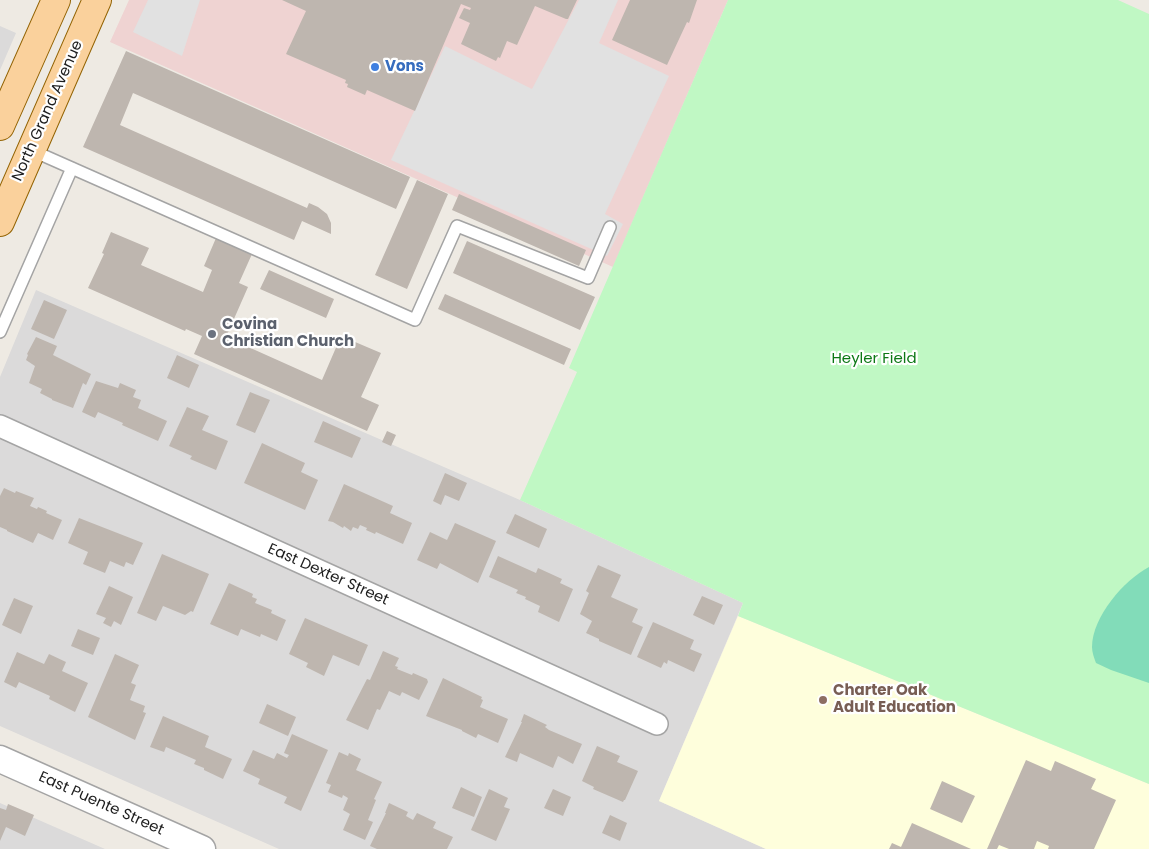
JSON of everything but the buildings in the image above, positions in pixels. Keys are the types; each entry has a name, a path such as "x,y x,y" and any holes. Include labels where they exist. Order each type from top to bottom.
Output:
{"main road":[{"path":"0,126 56,0"},
{"name":"North Grand Avenue","path":"0,222 97,0"}],"street":[{"name":"East Dexter Street","path":"0,426 657,724"},
{"name":"East Puente Street","path":"0,759 202,849"}],"lane":[{"path":"31,150 415,320 457,226 588,278 610,227"},
{"path":"0,332 72,168"}],"shaded area":[{"path":"129,0 728,0 613,267 110,42"},
{"path":"148,0 200,0 182,56 133,32"},
{"path":"579,0 618,0 599,43 669,76 605,214 623,224 607,256 391,160 445,46 532,89"},
{"path":"0,26 16,33 0,70"},
{"path":"36,290 520,500 743,603 659,801 766,849 279,849 0,726 0,377"},
{"name":"Charter Oak Adult Education","path":"738,616 1149,784 1149,849 766,849 659,801"},
{"path":"0,803 105,849 0,849"}],"green space":[{"name":"Heyler Field","path":"728,0 1118,0 1149,14 1149,784 738,616 743,603 520,500 577,372 569,368"},
{"path":"1149,567 1149,683 1096,663 1092,647 1093,635 1103,612 1120,590 1139,573"}],"place":[{"name":"Vons","path":"375,67"},
{"name":"Covina Christian Church","path":"212,334"},
{"name":"Charter Oak Adult Education","path":"823,700"}]}
